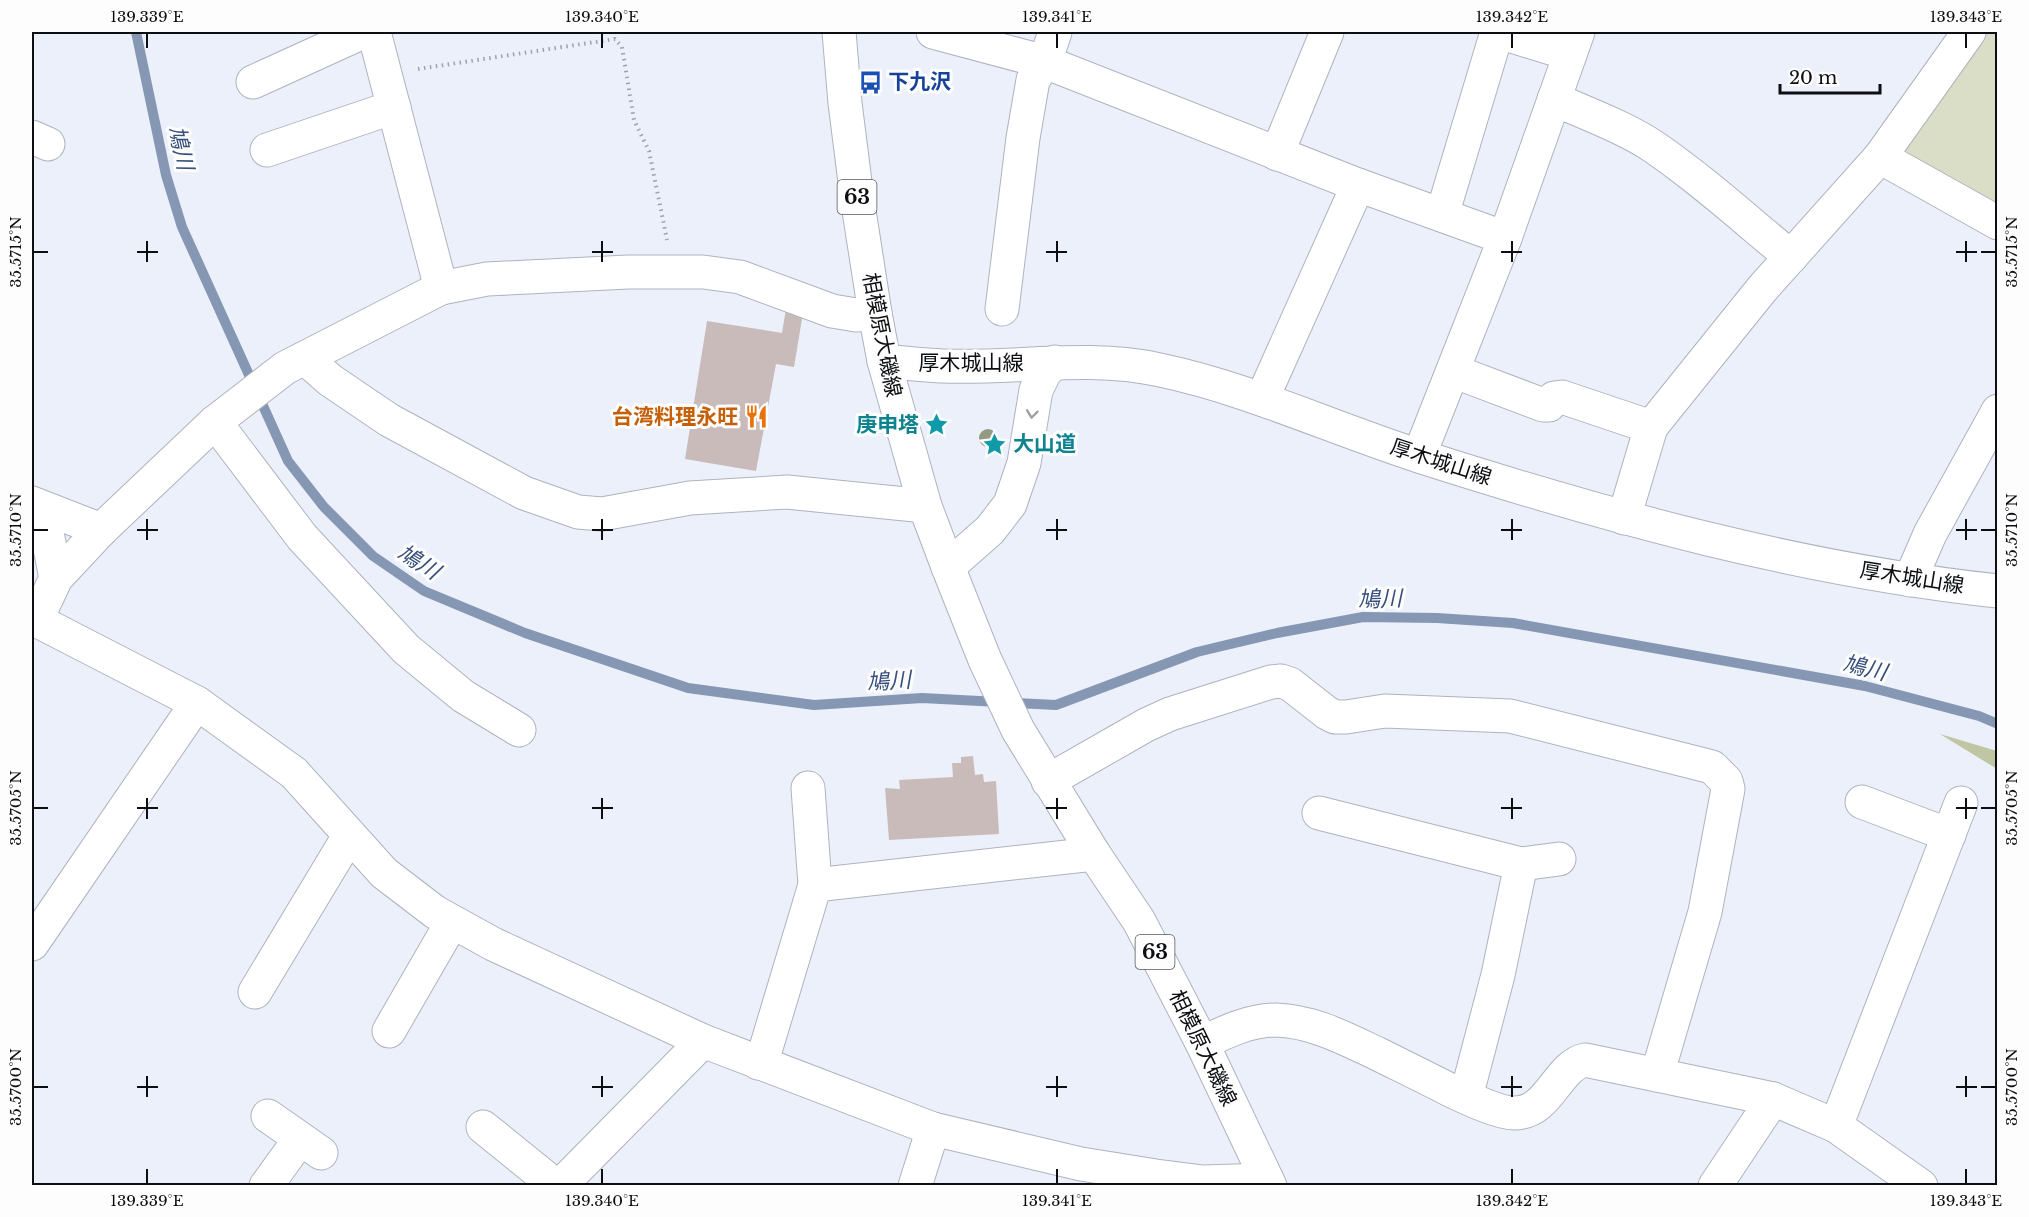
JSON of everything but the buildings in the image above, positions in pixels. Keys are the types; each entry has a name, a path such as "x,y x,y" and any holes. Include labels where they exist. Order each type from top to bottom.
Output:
{"street":[{"path":"253,82 363,32"},
{"path":"374,32 441,288"},
{"name":"相模原大磯線","path":"839,32 848,127 875,313 884,361 925,506 985,660 1018,730 1094,854 1139,921 1202,1043 1269,1183"},
{"path":"933,32 1045,62 1358,185 1505,238"},
{"path":"1002,309 1033,80 1045,62 1055,32"},
{"path":"1277,154 1328,32"},
{"path":"1419,456 1505,238 1574,43 1498,32 1442,215"},
{"path":"1624,518 1651,427 1762,289 1880,157 1969,32"},
{"path":"1554,99 1653,146 1791,256"},
{"path":"267,150 394,107"},
{"path":"1880,157 1998,223"},
{"path":"1262,399 1358,185"},
{"path":"875,313 856,315 832,311 740,277 673,270 486,279 441,288 295,363 225,413 101,530 56,578 34,619 197,703 294,773 384,873 435,912 493,944 703,1041 933,1129 1081,1164 1203,1182 1269,1183"},
{"name":"厚木城山線","path":"884,361 943,366 1055,362 1105,363 1157,369 1212,382 1419,456 1624,518 1762,552 1910,580 1998,591"},
{"path":"948,567 990,530 1010,504 1024,463 1036,390 1046,372 1055,362"},
{"path":"295,363 330,380 389,420 524,493 578,512 603,514 690,498 787,492 925,506"},
{"path":"1453,371 1543,405 1549,405 1554,398 1562,397 1651,427"},
{"path":"1910,580 1930,534 1998,411"},
{"path":"225,413 302,537 406,649 463,696 519,730"},
{"path":"37,506 101,530"},
{"path":"37,506 56,578"},
{"path":"1048,781 1146,725 1170,714 1271,682 1281,681 1290,684 1335,717 1385,711 1510,716 1712,767 1726,781 1728,789 1705,912 1657,1075"},
{"path":"32,944 197,703"},
{"path":"759,1063 766,1048 815,885 808,788"},
{"path":"1862,802 1949,835"},
{"path":"1836,1126 1961,803"},
{"path":"1319,813 1521,864 1559,859"},
{"path":"255,993 349,836"},
{"path":"815,885 1094,854"},
{"path":"1466,1097 1498,975 1521,864"},
{"path":"389,1031 452,922"},
{"path":"1202,1043 1242,1026 1258,1023 1276,1020 1306,1025 1332,1033 1466,1097 1506,1112 1522,1112 1539,1104 1573,1066 1585,1060 1773,1099 1836,1126 1921,1185"},
{"path":"483,1127 558,1185 703,1041"},
{"path":"1716,1185 1773,1099"},
{"path":"266,1185 311,1146 268,1116"},
{"path":"915,1185 933,1129"}],"path":[{"path":"385,75 618,40 622,47 634,120 649,151 673,270"}],"green space":[{"path":"1984,32 1997,32 1997,212 1901,157 1902,146"},
{"path":"1940,734 1997,751 1997,769"}],"waterway":[{"name":"鳩川","path":"136,32 166,175 182,227 288,461 324,507 373,556 424,591 525,633 688,688 814,705 922,698 1056,705 1197,652 1277,633 1363,617 1437,618 1513,623 1865,686 1979,716 1998,724"}],"place":[{"name":"下九沢","path":"870,82"},
{"name":"台湾料理永旺","path":"756,417"},
{"name":"庚申塔","path":"937,425"},
{"name":"大山道","path":"995,444"}]}
